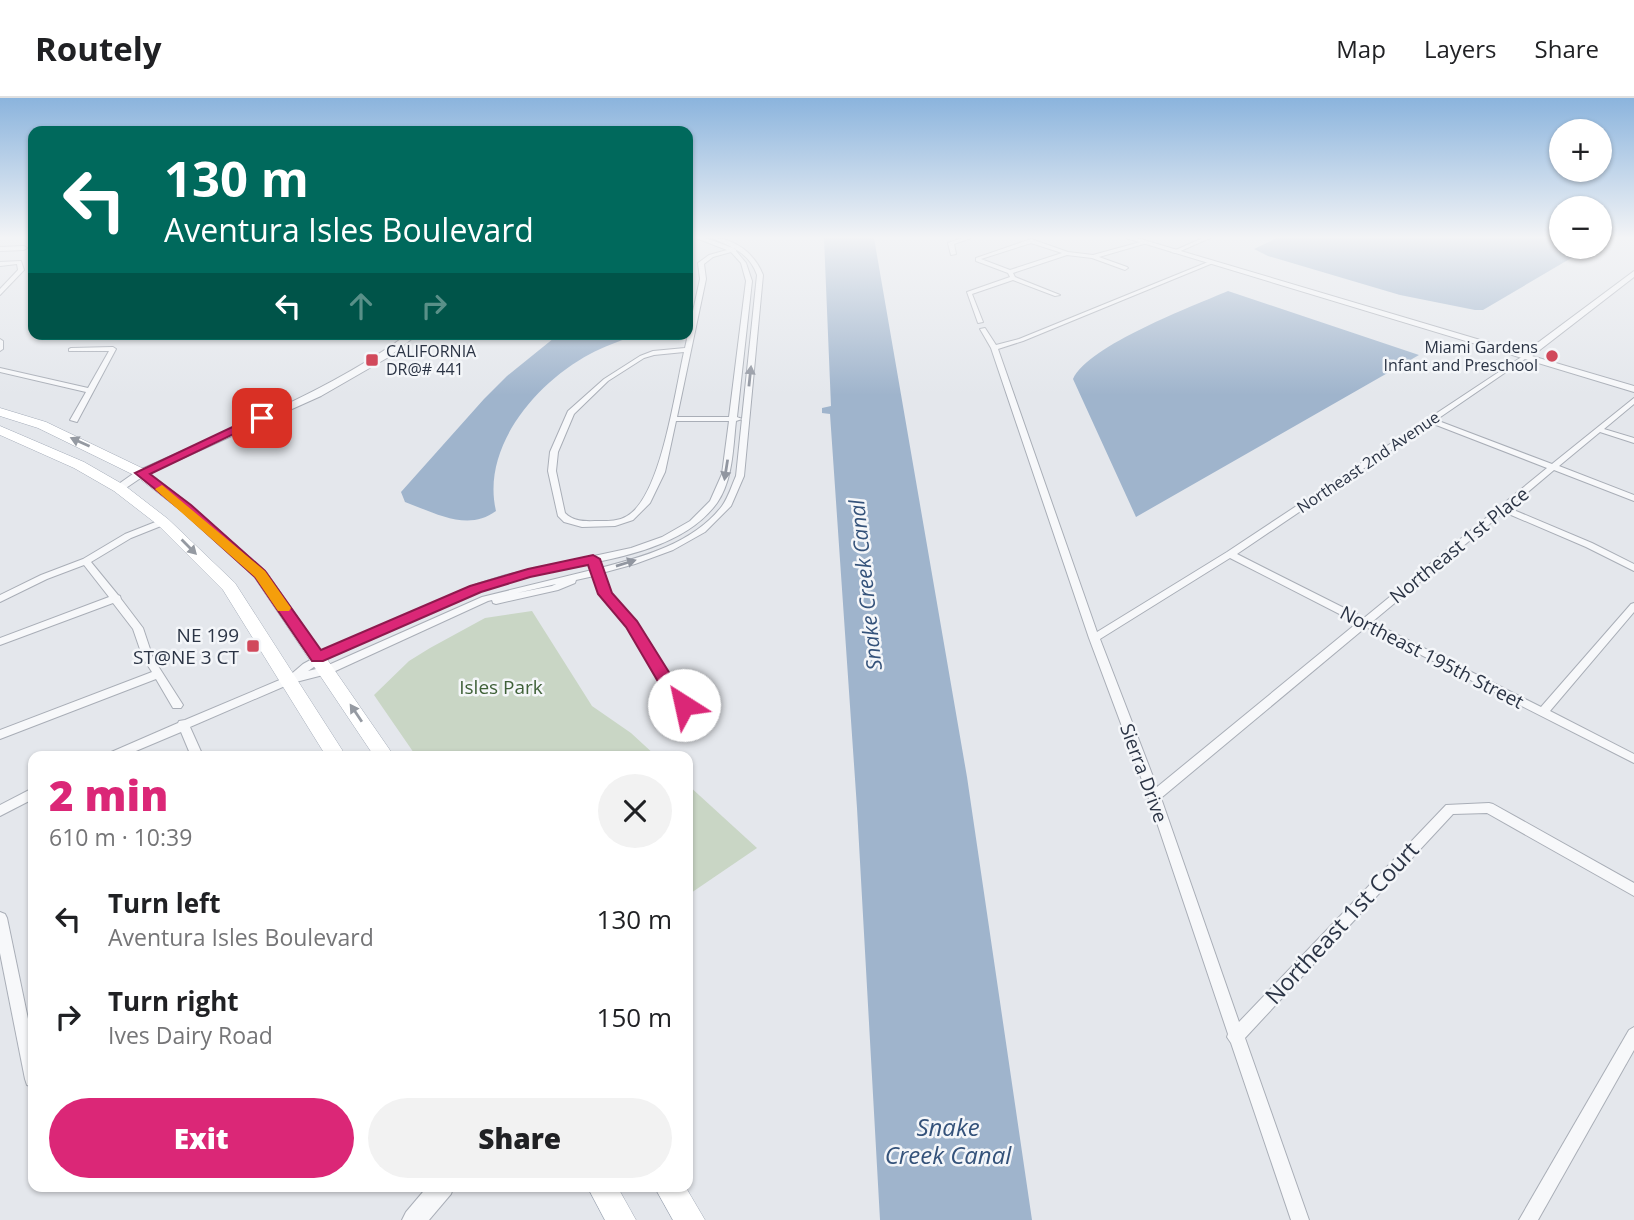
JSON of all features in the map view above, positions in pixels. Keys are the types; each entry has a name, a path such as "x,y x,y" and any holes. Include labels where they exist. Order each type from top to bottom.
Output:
{"main road":[{"path":"0,412 42,425 141,473 186,508 260,574 381,751"},
{"path":"0,430 79,465 118,488 163,522 229,587 333,751"},
{"path":"605,1192 621,1220"},
{"path":"672,1192 690,1220"}],"street":[{"path":"693,328 701,290"},
{"path":"124,751 289,680 483,586 528,573 634,551 658,542 690,524 712,505 724,481 748,290"},
{"path":"322,664 450,616 504,599 555,588 671,547 710,523 724,509 738,487 758,290"},
{"name":"Sierra Drive","path":"975,290 969,293 981,325 994,348 1094,638 1154,796 1300,1220"},
{"path":"1045,290 1057,296"},
{"path":"994,348 1021,340 1143,290"},
{"path":"1302,290 1634,389"},
{"name":"Northeast 2nd Avenue","path":"1094,638 1230,554 1525,357 1611,290"},
{"path":"118,488 141,473 334,385 392,352 407,340"},
{"path":"688,351 653,353 627,366 589,394 571,413 554,452 552,471 561,514 567,520 600,525 630,518 646,503 661,470 674,419 690,340"},
{"path":"0,341 0,349"},
{"path":"71,350 113,349 74,420"},
{"path":"0,370 90,391"},
{"name":"Northeast 1st Place","path":"1154,796 1634,400"},
{"path":"674,419 745,419"},
{"path":"1430,420 1634,498"},
{"path":"1598,429 1634,441"},
{"path":"1504,509 1589,545 1634,568"},
{"path":"0,599 44,577 86,561 128,536 163,522"},
{"name":"Northeast 195th Street","path":"1230,554 1634,759"},
{"path":"593,559 605,594 632,624 676,697 685,706"},
{"path":"86,561 138,628 148,658 177,705"},
{"path":"0,642 117,598"},
{"path":"1542,713 1634,606"},
{"path":"0,735 158,674"},
{"path":"183,724 195,751"},
{"path":"0,811 28,796"},
{"name":"Northeast 1st Court","path":"1235,1037 1450,808 1489,808 1634,890"},
{"path":"0,918 28,1055"},
{"path":"1528,1220 1634,1035"},
{"path":"414,1220 438,1192"}],"green space":[{"name":"Isles Park","path":"532,611 592,706 631,733 651,751 413,751 374,695 409,661 485,618"},
{"path":"693,790 757,848 693,892"}],"water":[{"name":"Snake Creek Canal","path":"826,290 883,290 967,777 1032,1220 880,1220 857,808 830,414 822,413 822,408 831,406"},
{"path":"1384,290 1516,290 1483,310"},
{"path":"1228,291 1419,355 1136,517 1073,379 1083,366 1120,340"},
{"path":"552,340 621,340 570,366 550,382 517,419 497,464 494,487 496,511 474,520 451,519 405,502 401,492 507,376"}],"slow traffic":[{"path":"162,489 260,574 283,608"}],"place":[{"name":"Miami Gardens Infant and Preschool","path":"1552,356"},
{"name":"CALIFORNIA DR@# 441","path":"372,360"},
{"name":"NE 199 ST@NE 3 CT","path":"253,646"}],"route":[{"path":"262,418 141,473 186,508 260,574 318,657 475,589 528,573 593,559 605,594 632,624 676,697 684,705"}]}
